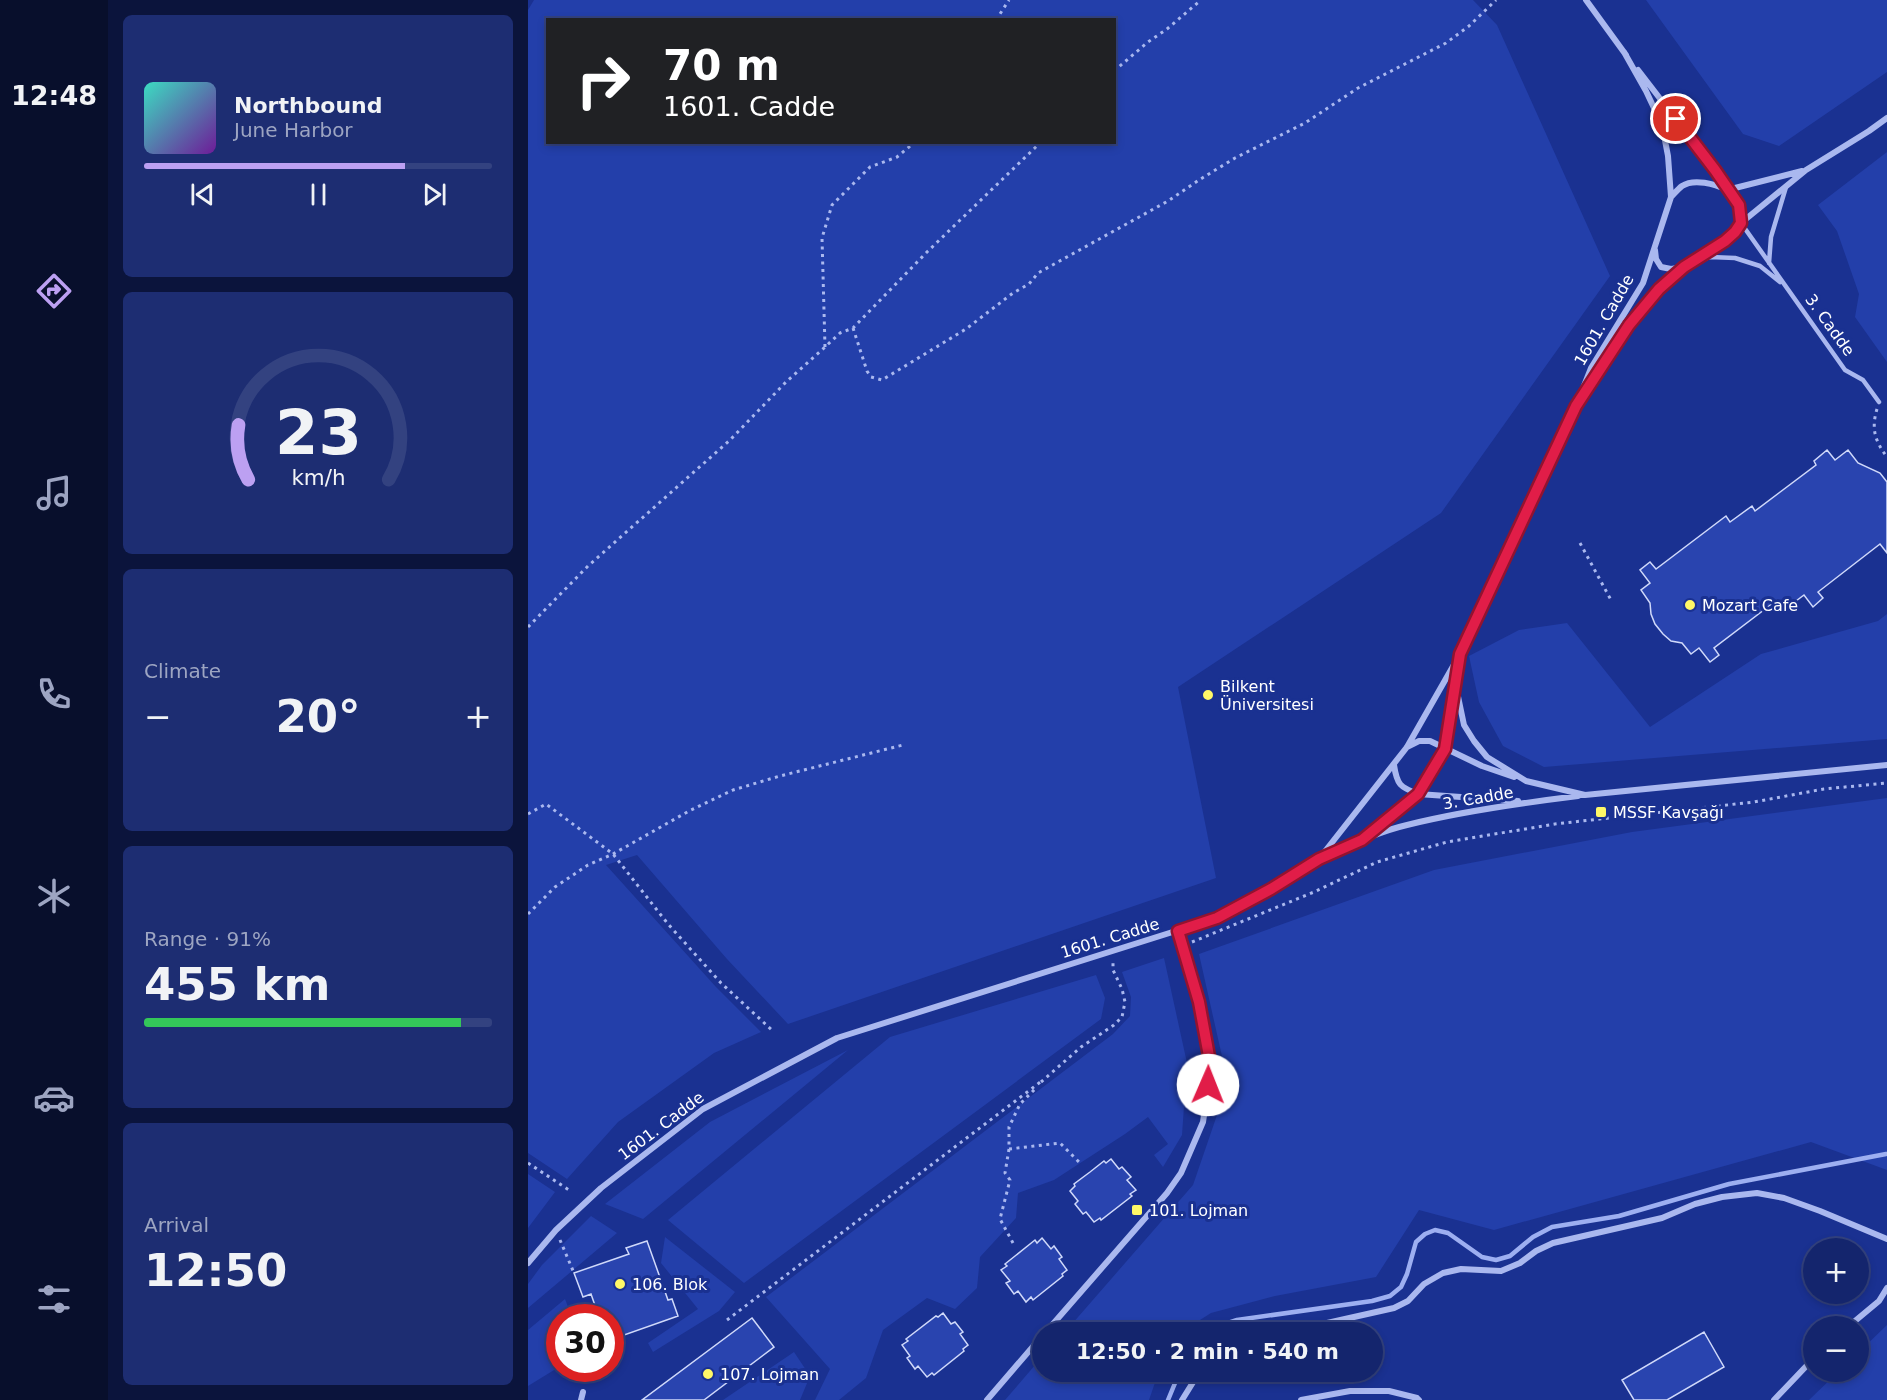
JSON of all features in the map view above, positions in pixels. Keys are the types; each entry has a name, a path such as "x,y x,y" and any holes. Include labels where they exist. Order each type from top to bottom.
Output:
{"street":[{"path":"1586,0 1624,52 1662,125 1668,156 1671,197 1655,246 1656,258 1661,267 1671,269 1684,267 1725,241 1741,223 1806,170 1887,118"},
{"name":"3. Cadde","path":"1624,52 1715,170 1739,205 1741,223"},
{"path":"1671,197 1683,184 1713,184 1727,190 1806,170"},
{"name":"1601. Cadde","path":"528,1263 556,1230 601,1188 703,1109 837,1038 1217,918 1271,889 1319,859 1407,747 1460,654 1576,406 1591,368 1643,283 1655,246"},
{"name":"1601. Cadde","path":"1576,406 1629,325 1659,289 1684,267"},
{"name":"3. Cadde","path":"1362,840 1418,794 1445,749 1460,654"},
{"path":"1455,682 1464,725 1487,757 1526,781 1553,789 1585,795 1887,765"},
{"name":"3. Cadde","path":"1407,747 1419,741 1430,741 1482,766 1526,781"},
{"name":"3. Cadde","path":"1394,765 1396,779 1404,789 1418,794 1531,802"},
{"name":"3. Cadde","path":"1319,859 1362,840 1405,825 1466,812 1585,795"},
{"path":"1055,1322 1167,1193 1181,1173 1203,1122 1211,1067 1199,1002 1178,931"},
{"path":"1332,1322 1394,1308 1408,1301 1424,1284 1443,1273 1461,1269 1501,1271 1520,1263 1536,1251 1553,1243 1662,1218 1695,1204 1722,1197 1757,1193 1784,1198 1820,1210 1887,1239"},
{"path":"1861,1316 1879,1301 1887,1288"},
{"path":"987,1400 1032,1348"},
{"path":"1774,1400 1803,1370"},
{"path":"1182,1400 1193,1382"},
{"path":"1302,1400 1350,1391 1389,1391 1419,1400"},
{"path":"581,1400 583,1392"}],"lane":[{"path":"1769,263 1771,237 1786,186"},
{"name":"3. Cadde","path":"1741,223 1845,370 1863,380 1879,402"},
{"name":"3. Cadde","path":"1684,267 1710,257 1735,258 1760,266 1785,286"}],"path":[{"path":"997,18 1009,0"},
{"path":"1116,69 1201,0"},
{"path":"853,328 867,371 871,377 882,380 966,329 1013,293 1029,284 1038,273 1168,201 1235,158 1305,123 1358,88 1446,43 1469,26 1496,0"},
{"path":"825,347 822,238 832,205 870,167 897,157 913,144"},
{"path":"528,627 588,566 730,440 786,382 840,333 853,328 920,259 1039,144"},
{"path":"1879,402 1873,433 1887,457"},
{"path":"1580,543 1611,600"},
{"path":"528,914 555,886 588,865 733,790 903,745"},
{"path":"1182,946 1314,892 1377,862 1447,842 1555,824 1755,802 1824,789 1887,783"},
{"path":"528,814 546,804 613,854 668,924 722,983 774,1032"},
{"path":"727,1320 1043,1080 1081,1047 1114,1025 1122,1017 1125,1002 1113,970 1112,951"},
{"path":"1013,1243 1000,1219 1010,1180 1005,1173 1009,1149 1009,1127 1020,1104 1043,1080"},
{"path":"1009,1149 1060,1143 1079,1162"},
{"path":"528,1163 568,1190"},
{"path":"556,1230 574,1273"}],"shaded area":[{"path":"534,0 1473,0 1497,25 1610,276 1441,513 1178,687 1216,878 788,1024 727,959 637,855 606,865 716,987 761,1032 714,1053 618,1122 567,1179 528,1153 528,10"},
{"path":"1646,0 1887,0 1887,72 1779,146 1743,134"},
{"path":"1887,152 1887,362 1855,317 1859,294 1837,231 1818,205"},
{"path":"1887,614 1887,739 1544,767 1503,746 1479,702 1469,656 1519,630 1567,623 1650,727 1761,654 1878,621"},
{"path":"1887,798 1887,1170 1811,1142 1494,1230 1419,1210 1376,1277 1275,1296 1211,1313 1197,1322 1074,1322 1193,1185 1228,1083 1199,954 1434,870 1632,832"},
{"path":"1164,958 1187,1063 1182,1135 1163,1167 1154,1155 1168,1144 1148,1117 1054,1180 1018,1193 1016,1218 980,1257 977,1288 955,1309 927,1298 883,1330 866,1378 839,1400 815,1400 830,1369 766,1297 1113,1034 1130,1016 1131,997 1122,972"},
{"path":"1096,975 1105,998 1101,1019 744,1283 668,1220 890,1037"},
{"path":"848,1050 643,1219 605,1204 710,1122"},
{"path":"528,1174 555,1192 528,1228"},
{"path":"591,1216 617,1233 528,1308 528,1284 542,1265"},
{"path":"665,1237 735,1292 719,1311 653,1352 648,1343 698,1309 661,1263"},
{"path":"546,1315 546,1375 528,1386 528,1330"},
{"path":"1887,1325 1887,1400 1809,1400 1828,1382 1869,1382 1869,1342"},
{"path":"794,1352 810,1376 800,1400 723,1400"},
{"path":"1032,1369 1032,1382 1155,1382 1149,1400 1005,1400"}],"building":[{"path":"1827,450 1835,460 1848,450 1858,463 1880,473 1887,482 1887,553 1880,544 1818,592 1823,598 1813,607 1804,595 1784,610 1777,600 1714,648 1719,655 1710,662 1699,648 1691,654 1682,643 1671,641 1655,624 1650,603 1641,590 1650,583 1640,570 1650,562 1656,569 1726,516 1730,522 1752,506 1755,511 1816,465 1814,461"},
{"path":"1111,1159 1119,1169 1122,1167 1131,1177 1127,1180 1136,1190 1130,1194 1132,1196 1101,1220 1100,1218 1094,1222 1075,1204 1078,1201 1070,1191 1075,1186 1074,1184 1104,1161 1106,1163"},
{"path":"1042,1238 1051,1249 1054,1246 1067,1270 1062,1274 1063,1276 1033,1300 1031,1297 1026,1302 1018,1291 1014,1294 1006,1283 1010,1281 1001,1270 1007,1266 1005,1264 1035,1240 1037,1243"},
{"name":"106. Blok","path":"647,1241 668,1300 672,1299 678,1316 624,1335 624,1304 594,1304 591,1294 583,1297 574,1273 629,1254 626,1248"},
{"path":"943,1313 951,1324 955,1322 963,1332 960,1334 968,1345 963,1349 964,1351 934,1375 932,1373 927,1377 918,1366 915,1369 902,1345 908,1341 906,1339"},
{"name":"107. Lojman","path":"752,1318 774,1347 704,1400 642,1400"},
{"path":"1704,1332 1724,1367 1667,1400 1634,1400 1622,1380"}],"waterway":[{"path":"1231,1322 1372,1301 1390,1296 1401,1287 1416,1242 1425,1234 1435,1230 1448,1233 1482,1257 1496,1260 1510,1256 1533,1237 1552,1227 1619,1216 1729,1184 1886,1154"},
{"path":"1168,1400 1175,1382"}],"place":[{"name":"Mozart Cafe","path":"1690,605"},
{"name":"Bilkent Üniversitesi","path":"1208,695"},
{"name":"MSSF Kavşağı","path":"1601,812"},
{"name":"101. Lojman","path":"1137,1210"},
{"name":"106. Blok","path":"620,1284"},
{"name":"107. Lojman","path":"708,1374"}],"route":[{"path":"1208,1085 1211,1067 1199,1002 1178,931 1217,918 1271,889 1319,859 1362,840 1418,794 1445,749 1460,654 1576,406 1629,325 1659,289 1684,267 1725,241 1741,223 1739,205 1676,119"}]}
